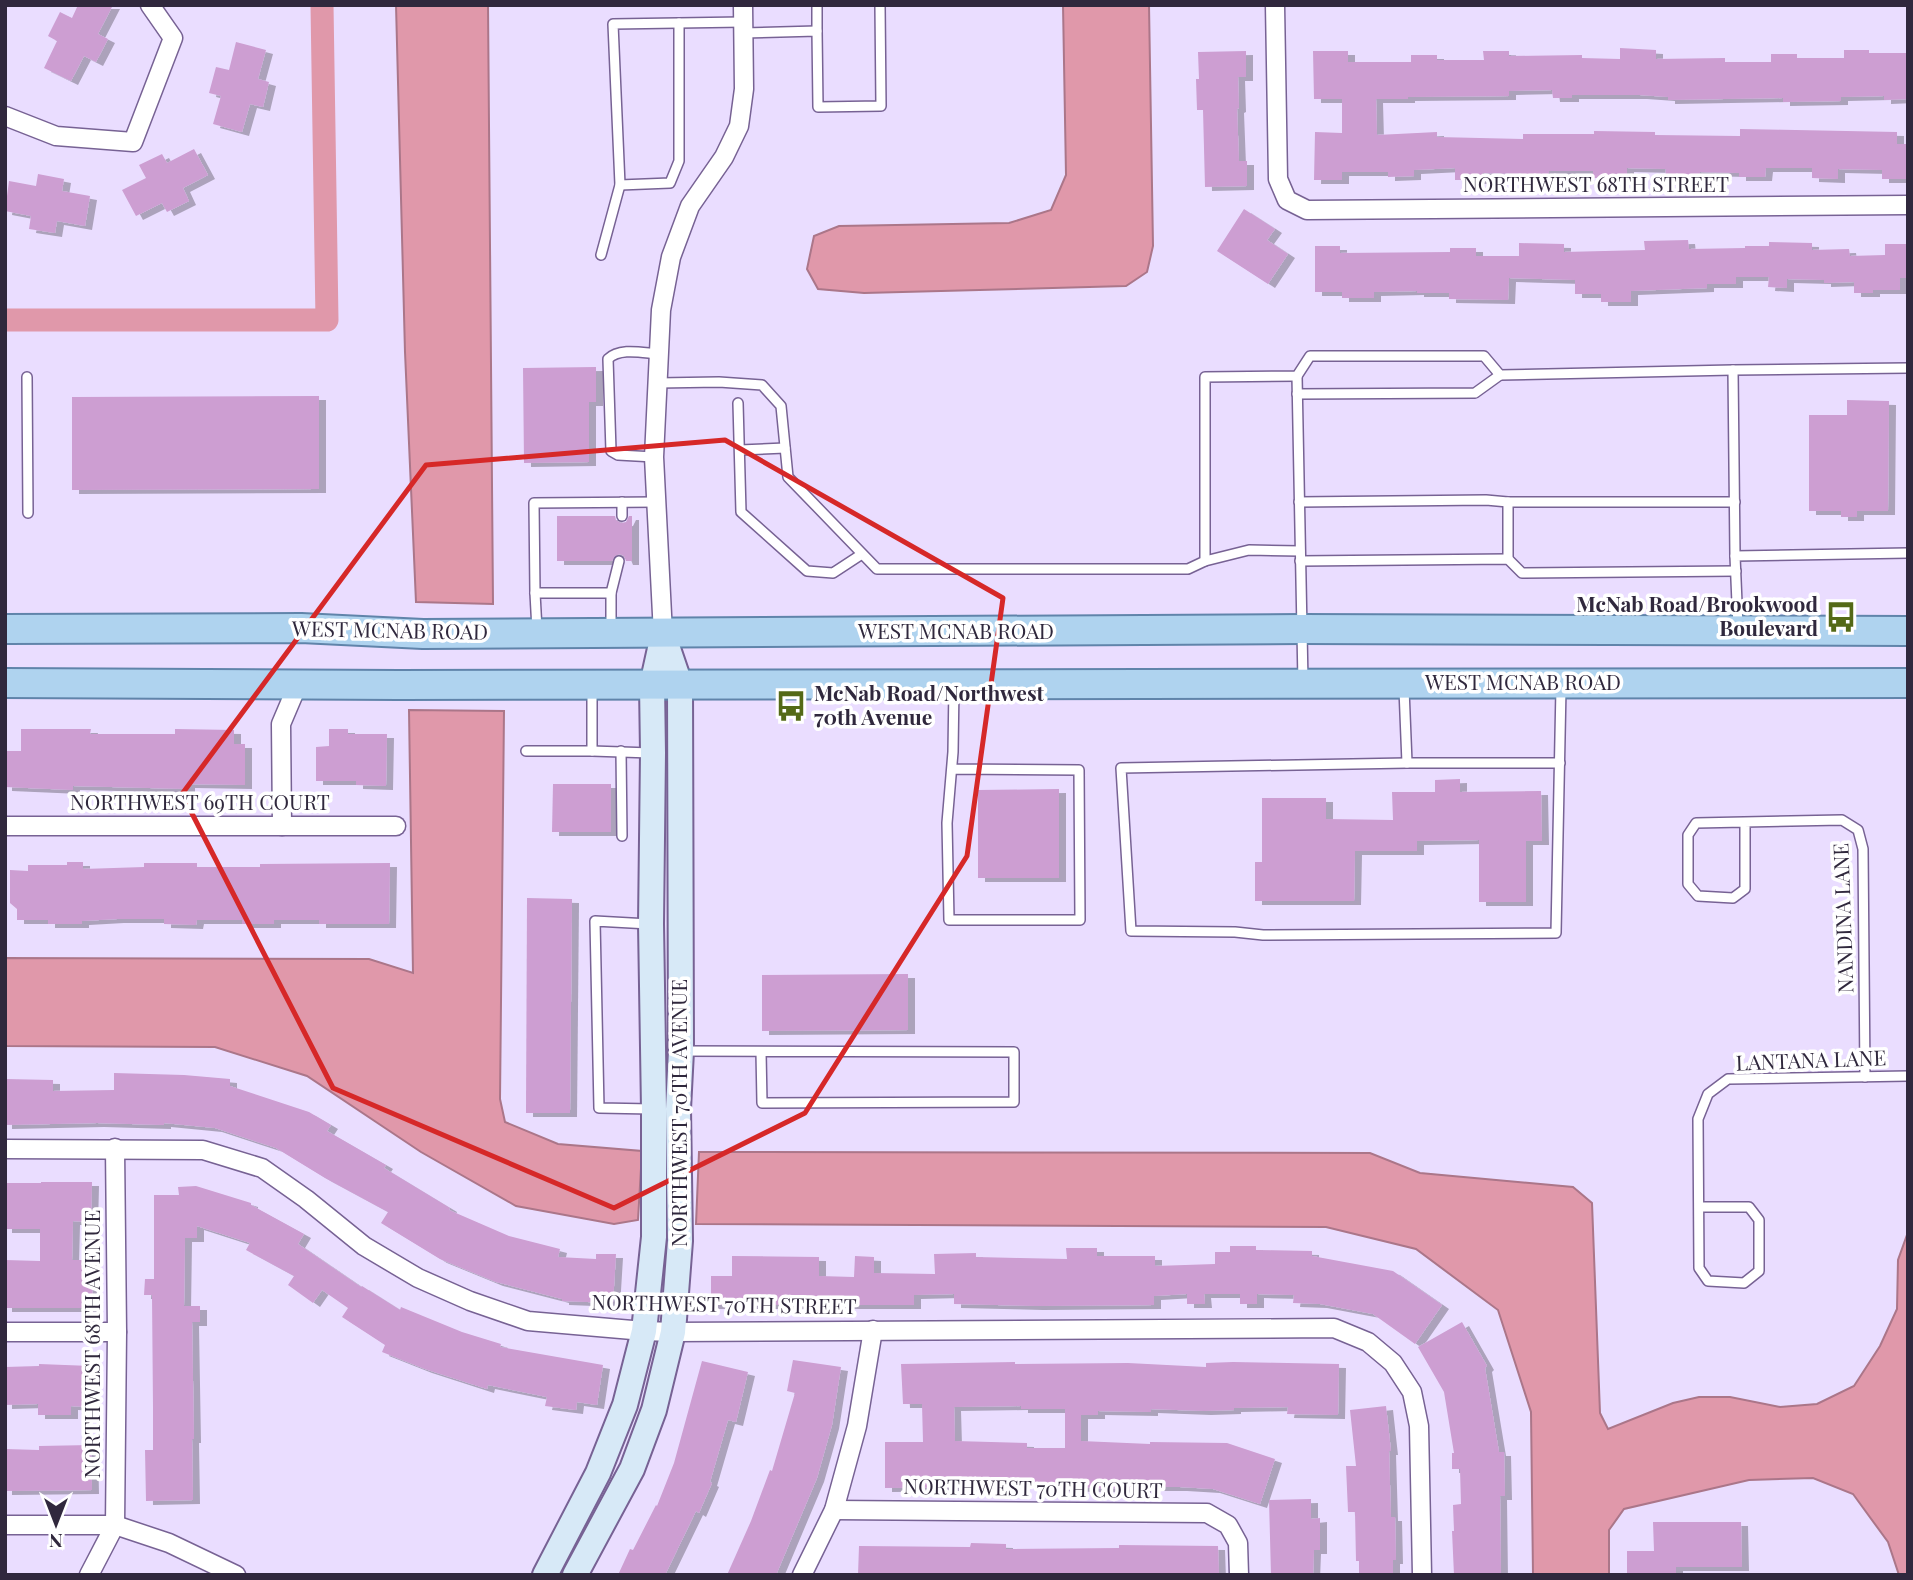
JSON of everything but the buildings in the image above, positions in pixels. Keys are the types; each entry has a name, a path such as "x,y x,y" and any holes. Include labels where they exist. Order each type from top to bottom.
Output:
{"main road":[{"name":"WEST MCNAB ROAD","path":"5,629 301,628 423,634 1302,629 1908,631"},
{"name":"WEST MCNAB ROAD","path":"5,683 1908,683"}],"street":[{"path":"5,116 56,136 133,142 173,37 150,5"},
{"name":"NORTHWEST 68TH STREET","path":"1275,5 1278,179 1287,200 1307,210 1908,205"},
{"name":"NORTHWEST 70TH AVENUE","path":"575,1575 632,1469 654,1410 673,1332 680,1241 651,924 652,685 663,634 654,457 661,310 671,257 690,206 724,157 739,126 744,89 743,20"},
{"name":"NORTHWEST 70TH AVENUE","path":"545,1575 598,1473 625,1405 644,1331 666,1109 681,1051 680,684 663,634"},
{"path":"282,825 281,724 298,684"},
{"name":"NORTHWEST 69TH COURT","path":"5,826 396,825"},
{"name":"NORTHWEST 68TH AVENUE","path":"89,1575 115,1525 115,1148"},
{"name":"NORTHWEST 70TH STREET","path":"5,1149 203,1150 262,1168 306,1199 363,1246 418,1278 470,1301 528,1321 673,1332 1334,1328 1368,1342 1393,1363 1412,1392 1419,1426 1422,1575"},
{"path":"802,1575 834,1510 858,1426 873,1330"},
{"path":"5,1332 117,1332"},
{"name":"NORTHWEST 70TH COURT","path":"834,1510 1207,1513 1228,1525 1238,1543 1238,1575"},
{"path":"5,1525 115,1525 169,1543 236,1575"}],"lane":[{"path":"817,5 818,107 881,106 880,5"},
{"path":"601,255 620,185 612,24 743,20 817,31"},
{"path":"620,185 670,183 679,161 679,23"},
{"path":"654,457 618,455 611,451 608,359 614,354 630,352 659,354"},
{"path":"1303,683 1297,376 1310,356 1483,356 1500,375"},
{"path":"1297,394 1475,393 1500,375 1908,368"},
{"path":"1734,370 1738,631"},
{"path":"1205,561 1205,377 1297,376"},
{"path":"27,377 28,513"},
{"path":"658,383 719,382 762,385 781,406 788,477 877,569 1188,569 1205,561 1249,550 1300,556 1508,559 1522,573 1736,572"},
{"path":"738,403 741,512 807,571 833,573 862,554"},
{"path":"740,450 785,448"},
{"path":"622,502 622,516"},
{"path":"537,633 534,503 657,502"},
{"path":"1299,502 1735,502"},
{"path":"1508,502 1508,559"},
{"path":"1735,556 1908,553"},
{"path":"611,633 611,593 620,561"},
{"path":"535,593 611,593"},
{"path":"1404,683 1407,763"},
{"path":"1560,763 1121,768 1131,931 1235,932 1263,935 1556,933 1560,763 1561,683"},
{"path":"592,684 592,751"},
{"path":"952,769 1079,770 1080,920 949,920 947,823 952,769 954,684"},
{"path":"526,751 653,753"},
{"path":"621,751 622,836"},
{"name":"NANDINA LANE","path":"1745,822 1745,889 1734,898 1698,896 1688,884 1688,835 1696,823 1842,820 1858,830 1863,849 1865,1077"},
{"path":"651,924 595,921 599,1108 666,1109"},
{"path":"681,1051 1014,1052 1014,1102 762,1103 761,1052"},
{"name":"LANTANA LANE","path":"1699,1207 1749,1207 1759,1220 1759,1271 1744,1283 1708,1281 1699,1268 1698,1119 1708,1094 1728,1079 1908,1076"}],"highlighted area":[{"path":"725,440 1003,598 967,856 805,1113 614,1208 333,1088 182,794 426,465"}],"shaded area":[{"path":"396,5 488,5 493,604 416,602 405,352"},
{"path":"1063,5 1149,5 1153,246 1147,272 1126,286 864,293 818,289 807,269 814,236 839,226 1009,223 1051,210 1066,175"},
{"path":"409,710 504,711 500,1099 505,1122 558,1144 642,1151 638,1220 614,1224 516,1206 421,1152 307,1076 215,1047 5,1046 5,958 369,959 413,973"},
{"path":"699,1152 1370,1153 1420,1173 1573,1187 1592,1203 1600,1413 1608,1429 1673,1403 1699,1397 1730,1397 1780,1407 1817,1404 1854,1386 1880,1346 1897,1309 1898,1260 1908,1232 1908,1575 1899,1575 1888,1542 1853,1494 1813,1478 1749,1480 1624,1509 1609,1530 1609,1575 1533,1575 1531,1412 1498,1310 1416,1249 1326,1227 696,1224"}],"waterway":[{"path":"5,320 327,320 322,5"}],"place":[{"name":"McNab Road/Brookwood Boulevard","path":"1841,617"},
{"name":"McNab Road/Northwest 70th Avenue","path":"791,706"}]}
